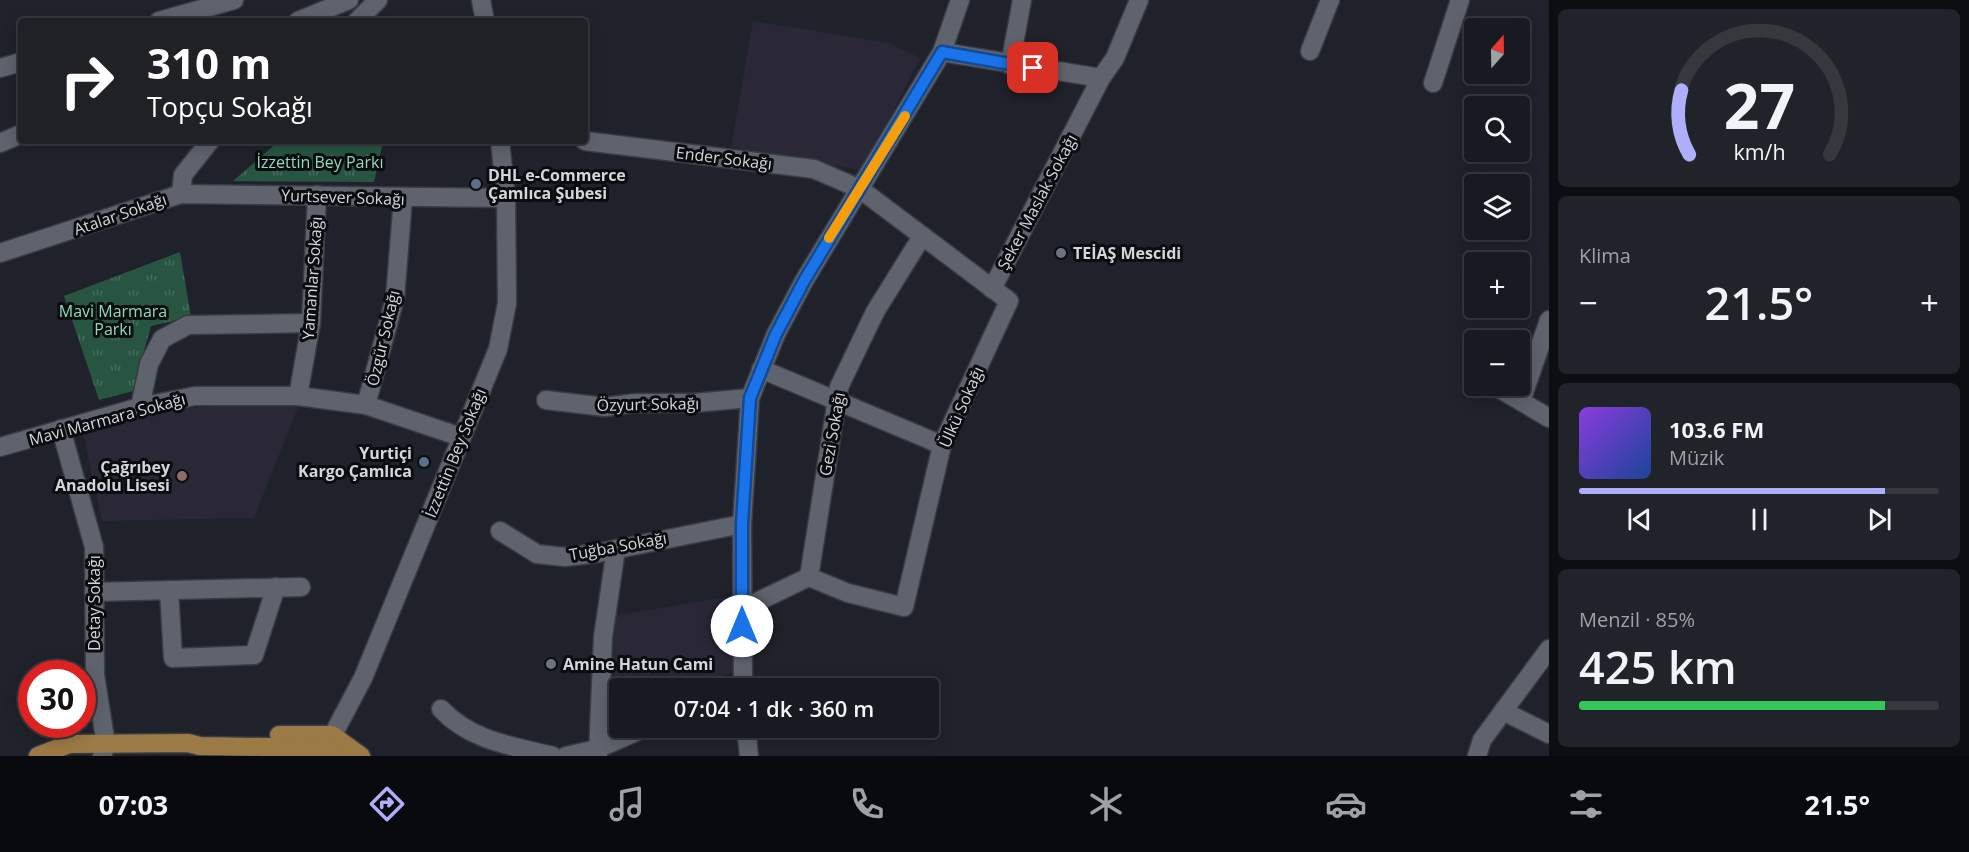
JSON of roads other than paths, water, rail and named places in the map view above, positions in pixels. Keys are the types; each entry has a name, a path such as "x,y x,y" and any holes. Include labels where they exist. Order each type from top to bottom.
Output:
{"main road":[{"path":"38,756 69,744 104,750 165,750 188,743 200,746 332,746 361,756"}],"street":[{"path":"170,18 234,0"},
{"path":"305,18 349,0"},
{"path":"360,18 378,0"},
{"path":"481,0 484,18"},
{"path":"743,678 742,524 750,398 761,369 804,281 942,52 960,0"},
{"path":"1010,65 1022,0"},
{"name":"Şeker Maslak Sokağı","path":"860,189 921,238 992,289 1101,78 1115,58 1139,0"},
{"path":"1433,83 1460,0"},
{"path":"1311,51 1328,1"},
{"path":"942,52 1010,65 1101,78"},
{"path":"0,68 18,63"},
{"path":"0,143 18,135"},
{"name":"Ender Sokağı","path":"588,141 814,170 860,189"},
{"name":"Atalar Sokağı","path":"0,253 181,194 183,175 208,144"},
{"name":"İzzettin Bey Sokağı","path":"332,746 363,678 498,349 507,303 506,198 500,144"},
{"name":"Yurtsever Sokağı","path":"181,194 506,198"},
{"name":"Yamanlar Sokağı","path":"298,396 311,323 317,195"},
{"name":"Özgür Sokağı","path":"366,405 395,298 404,198"},
{"name":"Gezi Sokağı","path":"809,577 835,402 851,358 875,312 921,238"},
{"name":"Ülkü Sokağı","path":"809,577 848,593 904,607 942,445 1009,301 992,289"},
{"path":"1521,401 1549,320"},
{"path":"140,407 149,364 162,339 188,325 311,323"},
{"path":"761,369 942,445"},
{"name":"Mavi Marmara Sokağı","path":"0,447 140,407 195,396 298,396 366,405 461,437"},
{"path":"1512,396 1549,418"},
{"name":"Özyurt Sokağı","path":"546,400 605,407 636,403 694,404 750,398"},
{"name":"Detay Sokağı","path":"61,429 94,547 94,675 104,750"},
{"name":"Tuğba Sokağı","path":"500,531 537,554 565,557 742,524"},
{"path":"598,752 603,637 616,549"},
{"path":"742,609 809,577"},
{"path":"169,590 173,658 254,655 276,587"},
{"path":"94,592 301,587"},
{"path":"1477,756 1482,740 1549,649"},
{"path":"441,709 456,725 467,730 498,743 553,756"},
{"path":"1503,711 1549,734"},
{"path":"566,756 598,752 625,738"},
{"path":"747,738 749,756"}],"place":[{"name":"DHL e-Commerce Çamlıca Şubesi","path":"476,184"},
{"name":"TEİAŞ Mescidi","path":"1061,253"},
{"name":"Yurtiçi Kargo Çamlıca","path":"424,462"},
{"name":"Çağrıbey Anadolu Lisesi","path":"182,476"},
{"name":"Amine Hatun Cami","path":"551,664"}],"park label":[{"name":"İzzettin Bey Parkı","path":"320,162"},
{"name":"Mavi Marmara Parkı","path":"113,320"}]}
